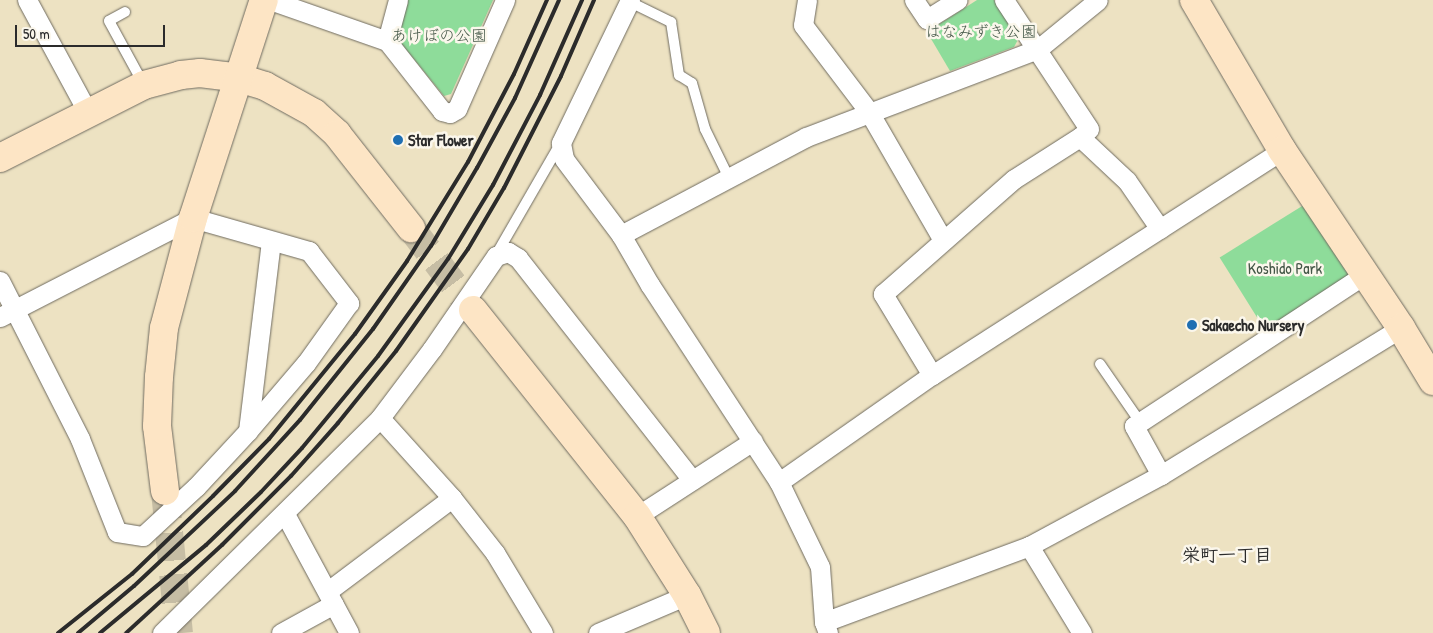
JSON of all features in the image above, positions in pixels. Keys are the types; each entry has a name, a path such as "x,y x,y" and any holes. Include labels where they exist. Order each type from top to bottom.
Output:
{"street":[{"path":"27,0 88,114"},
{"path":"165,491 157,426 164,328 192,218 264,0"},
{"path":"270,0 387,41 442,111 450,113 457,110 505,0"},
{"path":"387,41 398,0"},
{"path":"808,0 804,25 869,112 943,240"},
{"path":"914,0 928,19 958,0"},
{"path":"932,375 883,294 1014,179 1080,137 1089,129 1004,0"},
{"path":"621,235 806,137 1038,49 1098,0"},
{"path":"1194,0 1282,150 1401,328 1433,381"},
{"path":"630,1 561,143 564,159 621,235 650,285 779,482 820,567 826,627 1029,546 1161,476 1401,328"},
{"path":"0,158 144,85 181,75 200,73 239,78 265,86 314,113 337,134 411,228"},
{"path":"1080,137 1127,181 1160,229"},
{"path":"779,482 932,375 1282,150"},
{"path":"0,282 7,313 80,439 117,532 143,536 196,487 248,431 306,363 349,302 309,251 271,242 192,218 7,313"},
{"path":"248,431 271,242"},
{"path":"162,633 285,514 380,418 432,349 496,256 508,252 518,258 692,480"},
{"path":"1161,476 1134,426 1365,274"},
{"path":"473,310 637,516 686,595 706,633"},
{"path":"380,418 452,498 494,553 544,633"},
{"path":"637,516 753,441"},
{"path":"281,633 331,598 452,498"},
{"path":"285,514 349,633"},
{"path":"1029,546 1082,633"},
{"path":"598,633 686,595"}],"lane":[{"path":"630,1 671,22 679,75 692,83 705,129 729,178"},
{"path":"125,12 109,21 144,85"},
{"path":"496,256 561,143"},
{"path":"1100,364 1140,422"}],"green space":[{"name":"あけぼの公園","path":"407,0 493,0 451,94 444,96 400,42 399,30"},
{"name":"はなみずき公園","path":"977,0 994,0 1019,38 1014,47 950,71 927,32"},
{"name":"Koshido Park","path":"1307,203 1353,276 1265,331 1220,258"}],"tunnel":[{"path":"411,228 473,310"},
{"path":"165,491 179,633"}],"railway":[{"path":"58,633 132,574 213,496 269,439 355,334 407,261 468,162 514,74 547,0"},
{"path":"78,633 134,586 235,491 300,420 373,329 431,246 477,168 515,98 559,0"},
{"path":"100,633 206,545 261,492 302,448 378,356 448,259 493,185 540,95 582,0"},
{"path":"126,633 222,545 291,476 338,423 396,351 468,249 504,188 561,76 594,0"}],"place":[{"name":"Star Flower","path":"398,140"},
{"name":"Sakaecho Nursery","path":"1192,325"}],"district":[{"name":"栄町一丁目","path":"1227,555"}]}
